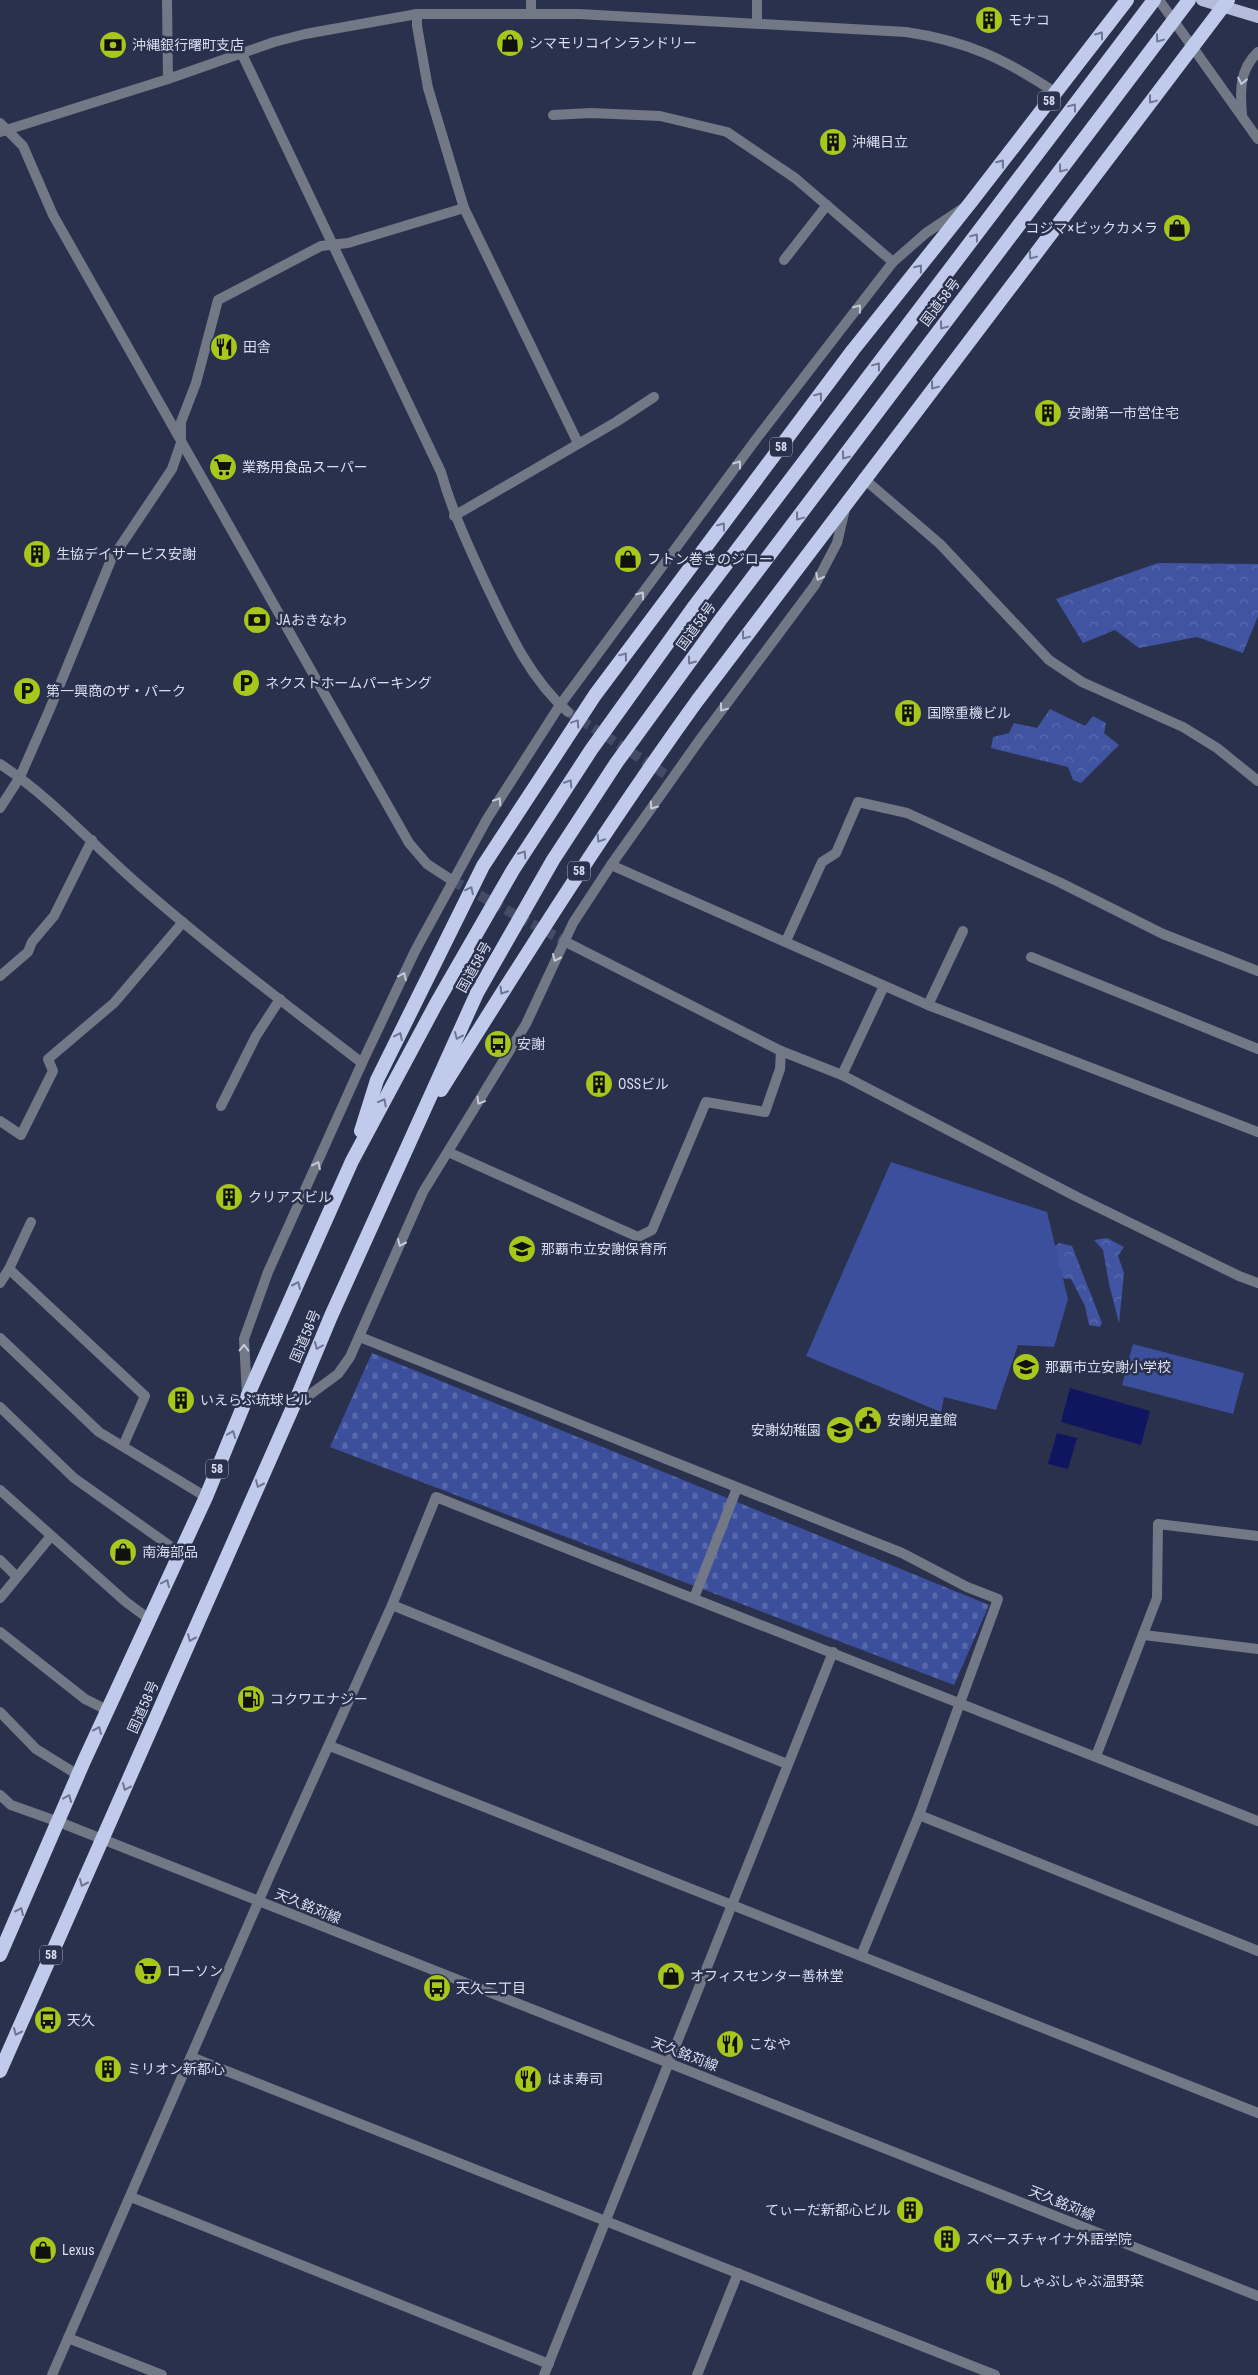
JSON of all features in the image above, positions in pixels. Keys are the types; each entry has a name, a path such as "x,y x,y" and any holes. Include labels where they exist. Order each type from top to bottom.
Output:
{"highway":[{"name":"58","path":"352,1161 377,1080 482,866 595,695 847,358 971,202 1127,0"},
{"name":"国道58号","path":"0,1956 107,1710 206,1497 247,1397 352,1161 436,1004 513,870 591,750 693,608 1154,0"},
{"name":"国道58号","path":"0,2071 293,1408 331,1316 477,994 553,860 617,762 721,619 1189,0"},
{"name":"58","path":"403,1158 439,1093 542,928 626,800 703,692 847,499 1225,4"}],"main road":[{"path":"1202,0 1225,4 1258,17"}],"street":[{"path":"167,0 168,79"},
{"path":"532,0 532,13"},
{"path":"757,0 757,23"},
{"path":"1159,0 1258,139"},
{"path":"2,128 168,79 305,34 417,14 532,13 906,32 948,40 987,53 1024,72 1056,93"},
{"path":"417,14 417,26 428,88 464,208 578,443"},
{"path":"1242,115 1241,81 1245,69 1258,52"},
{"path":"242,54 441,472 454,516 514,642 550,695 564,708"},
{"path":"553,115 591,113 660,116 727,132 795,178 894,262"},
{"path":"2,128 23,146 53,215 409,843 427,864 453,881"},
{"path":"247,1397 244,1339 268,1272 362,1063 415,951 487,819 757,438 894,262 926,233 971,202"},
{"path":"784,260 827,205"},
{"path":"0,808 20,777 111,560 172,469 181,443 181,422 196,383 218,300 321,246 348,243 464,208"},
{"path":"454,516 616,422 654,397"},
{"path":"863,478 940,544 1049,660 1082,682 1183,728 1217,748 1258,781"},
{"path":"293,1408 338,1374 360,1337 423,1192 526,1024 564,941 583,907 668,777 815,585 837,543 847,499"},
{"path":"0,764 20,777 92,840 138,884 183,922 362,1063"},
{"path":"786,942 822,862 836,853 858,802 907,813 1059,882 1163,934 1258,971"},
{"path":"0,976 28,952 32,942 54,916 92,840"},
{"path":"611,865 928,1005 1258,1132"},
{"path":"0,1121 21,1135 53,1071 48,1059 114,1003 183,922"},
{"path":"928,1005 963,931"},
{"path":"564,941 781,1051 842,1075 1076,1197 1239,1276 1258,1283"},
{"path":"1031,957 1258,1049"},
{"path":"842,1075 884,986"},
{"path":"221,1106 256,1036 280,999"},
{"path":"448,1152 638,1237 652,1230 706,1102 765,1112 780,1069 781,1051"},
{"path":"0,1283 9,1269 31,1222"},
{"path":"9,1269 145,1396 123,1446"},
{"path":"360,1337 902,1553 967,1587 998,1599 919,1815 861,1956"},
{"path":"0,1338 99,1432 206,1497"},
{"path":"0,1407 74,1478 180,1553"},
{"path":"694,1598 737,1488"},
{"path":"0,1490 126,1602 149,1619"},
{"path":"52,2375 259,1902 392,1605 436,1497 1258,1821"},
{"path":"1096,1756 1157,1598 1158,1524 1258,1536"},
{"path":"0,1598 51,1536"},
{"path":"0,1560 17,1577"},
{"path":"392,1605 787,1764"},
{"path":"0,1632 84,1699 107,1710"},
{"path":"1144,1635 1258,1649"},
{"path":"544,2375 833,1652"},
{"path":"0,1712 36,1749 78,1775"},
{"path":"330,1746 730,1906 1258,2113"},
{"name":"天久銘苅線","path":"0,1795 11,1804 1258,2296"},
{"path":"919,1815 1258,1951"},
{"path":"191,2057 995,2375"},
{"path":"131,2197 549,2364"},
{"path":"697,2375 738,2274"},
{"path":"68,2338 162,2375"}],"green space":[{"path":"1158,563 1258,564 1258,616 1243,653 1197,637 1139,648 1115,630 1083,643 1056,599"},
{"path":"1050,709 1085,726 1093,716 1106,723 1104,733 1119,745 1081,783 1073,780 1068,767 991,748 993,737 1009,733 1014,723 1037,728"},
{"path":"891,1162 1047,1212 1068,1299 1054,1347 1018,1345 996,1410 944,1397 941,1412 806,1356"},
{"path":"1107,1238 1124,1247 1118,1256 1124,1273 1119,1323 1103,1250 1094,1240"},
{"path":"1059,1243 1072,1246 1102,1323 1100,1327 1089,1325 1085,1306 1071,1279 1057,1278 1047,1252"},
{"path":"1133,1344 1244,1373 1233,1414 1122,1385"},
{"path":"372,1353 989,1605 954,1685 330,1447"}],"shaded area":[{"path":"1070,1388 1150,1411 1141,1445 1061,1422"},
{"path":"1057,1433 1077,1438 1068,1469 1048,1464"}],"tunnel":[{"path":"568,712 665,774"},
{"path":"453,881 564,941"}],"place":[{"name":"モナコ","path":"989,20"},
{"name":"シマモリコインランドリー","path":"510,43"},
{"name":"沖縄銀行曙町支店","path":"113,45"},
{"name":"沖縄日立","path":"833,142"},
{"name":"コジマ×ビックカメラ","path":"1177,228"},
{"name":"田舎","path":"224,347"},
{"name":"安謝第一市営住宅","path":"1048,413"},
{"name":"業務用食品スーパー","path":"223,467"},
{"name":"生協デイサービス安謝","path":"37,554"},
{"name":"フトン巻きのジロー","path":"628,559"},
{"name":"JAおきなわ","path":"257,620"},
{"name":"ネクストホームパーキング","path":"246,683"},
{"name":"第一興商のザ・パーク","path":"27,691"},
{"name":"国際重機ビル","path":"908,713"},
{"name":"安謝","path":"498,1044"},
{"name":"OSSビル","path":"599,1084"},
{"name":"クリアスビル","path":"229,1197"},
{"name":"那覇市立安謝保育所","path":"522,1249"},
{"name":"那覇市立安謝小学校","path":"1026,1367"},
{"name":"いえらぶ琉球ビル","path":"181,1400"},
{"name":"安謝児童館","path":"868,1420"},
{"name":"安謝幼稚園","path":"840,1430"},
{"name":"南海部品","path":"123,1552"},
{"name":"コクワエナジー","path":"251,1699"},
{"name":"ローソン","path":"148,1971"},
{"name":"オフィスセンター善林堂","path":"671,1976"},
{"name":"天久二丁目","path":"437,1988"},
{"name":"天久","path":"48,2020"},
{"name":"こなや","path":"730,2044"},
{"name":"ミリオン新都心","path":"108,2069"},
{"name":"はま寿司","path":"528,2079"},
{"name":"てぃーだ新都心ビル","path":"910,2210"},
{"name":"スペースチャイナ外語学院","path":"947,2239"},
{"name":"Lexus","path":"43,2250"},
{"name":"しゃぶしゃぶ温野菜","path":"999,2281"}]}
